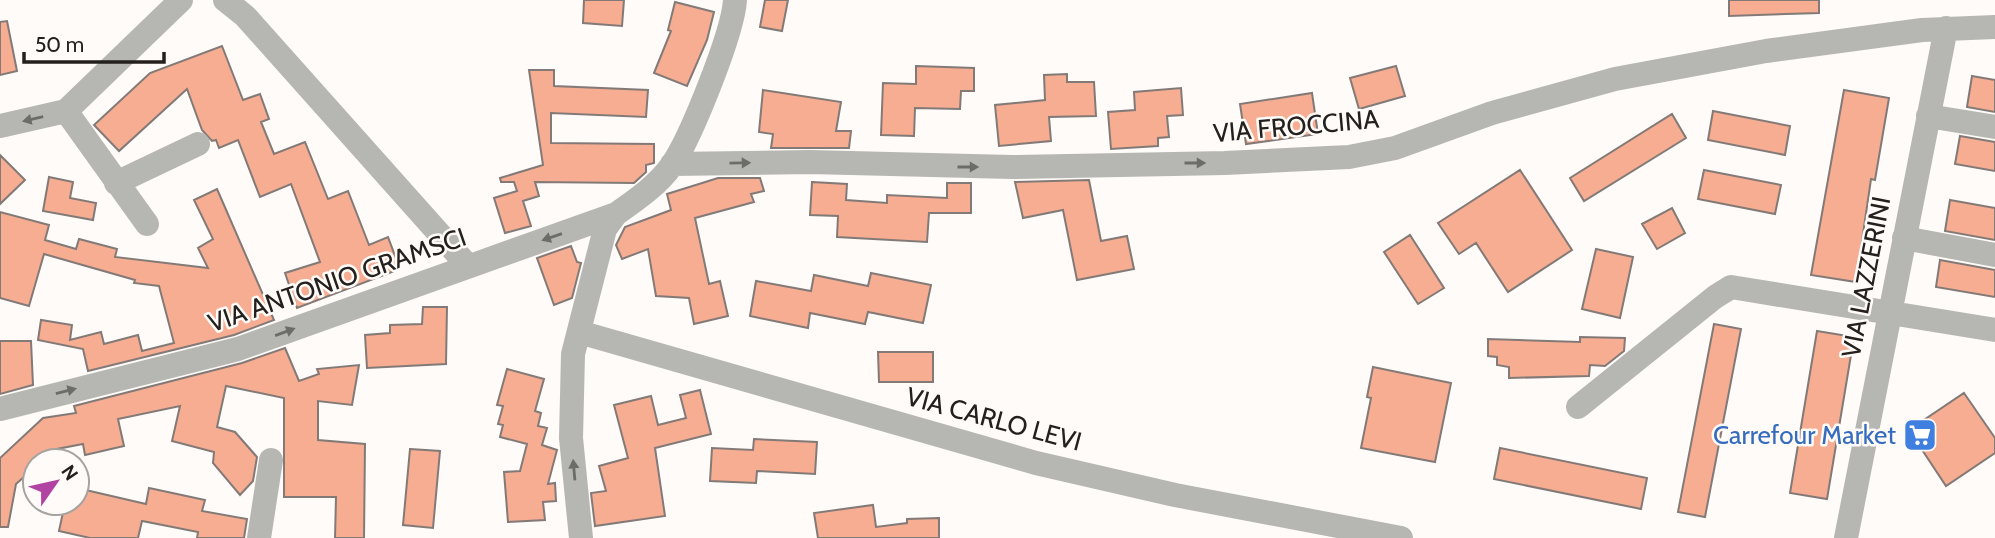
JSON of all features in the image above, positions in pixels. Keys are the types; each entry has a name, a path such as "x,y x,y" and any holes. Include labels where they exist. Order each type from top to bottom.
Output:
{"street":[{"path":"0,126 66,111 181,0"},
{"path":"225,0 245,16 468,266"},
{"name":"VIA ANTONIO GRAMSCI","path":"0,409 238,349 616,214 641,197 672,164 714,71 735,0"},
{"name":"VIA FROCCINA","path":"672,164 810,162 1012,167 1328,158 1395,148 1492,113 1615,79 1766,51 1946,29 1995,27"},
{"name":"VIA LAZZERINI","path":"1846,538 1946,29"},
{"path":"66,111 147,224"},
{"path":"1928,116 1995,127"},
{"path":"116,183 198,144"},
{"path":"581,538 571,438 573,354 605,229 616,214"},
{"path":"1904,238 1995,255"},
{"path":"1578,407 1731,287 1995,330"},
{"name":"VIA CARLO LEVI","path":"579,332 1036,463 1175,495 1401,538"},
{"path":"259,538 271,460"}],"building":[{"path":"584,0 624,0 622,26 583,23"},
{"path":"765,0 788,0 782,31 760,27"},
{"path":"1729,0 1819,0 1819,13 1729,16"},
{"path":"675,2 714,12 707,40 687,86 654,73 671,31 668,30"},
{"path":"7,21 17,71 0,75 0,22"},
{"path":"222,46 243,100 260,94 269,119 261,122 274,154 305,142 328,199 348,191 369,245 388,237 400,269 297,308 285,273 320,262 291,184 260,197 238,140 219,148 216,140 212,141 202,130 187,89 119,151 94,125 150,73"},
{"path":"916,66 974,68 974,91 961,91 960,109 915,108 914,136 881,135 883,83 916,84"},
{"path":"1396,66 1405,96 1359,109 1350,78"},
{"path":"529,70 554,70 554,86 648,90 646,117 551,113 551,143 654,144 654,163 646,165 646,172 634,183 535,182 539,196 523,201 531,226 505,233 494,198 517,191 514,182 501,182 500,178 543,165"},
{"path":"1067,74 1067,82 1094,82 1096,116 1049,117 1051,141 999,146 995,105 1045,100 1044,75"},
{"path":"1972,76 1995,80 1995,112 1967,107"},
{"path":"1181,88 1183,115 1167,116 1169,137 1158,138 1158,146 1111,149 1108,112 1135,110 1134,92"},
{"path":"763,90 841,102 836,131 851,131 849,148 771,148 773,134 759,132"},
{"path":"1844,90 1889,98 1875,180 1871,179 1856,282 1811,275"},
{"path":"1312,93 1318,134 1246,144 1240,104"},
{"path":"1713,111 1790,126 1785,155 1708,140"},
{"path":"1672,114 1686,138 1584,201 1570,178"},
{"path":"1960,136 1995,142 1995,171 1955,164"},
{"path":"0,155 25,180 0,204"},
{"path":"1520,170 1572,250 1508,292 1476,243 1459,254 1438,223"},
{"path":"1704,170 1781,185 1775,214 1698,199"},
{"path":"49,177 73,182 70,198 96,203 93,220 43,211"},
{"path":"718,178 760,178 764,191 751,194 754,202 695,218 709,284 720,281 728,316 694,324 689,298 656,296 648,249 622,259 616,245 625,227 671,210 667,194"},
{"path":"1089,180 1101,241 1127,236 1134,269 1077,280 1063,210 1023,218 1015,182"},
{"path":"812,182 847,184 846,200 887,203 887,195 947,198 947,183 971,183 971,213 929,213 927,242 837,237 838,216 810,215"},
{"path":"217,189 274,320 234,335 88,371 83,349 38,340 41,320 72,325 70,340 101,332 104,344 138,335 142,351 174,343 159,286 134,283 135,280 44,254 29,306 0,298 0,212 49,225 45,240 76,249 79,239 117,249 115,257 208,268 198,248 213,239 194,200"},
{"path":"1950,200 1995,208 1995,240 1945,231"},
{"path":"1672,208 1685,233 1657,249 1642,224"},
{"path":"1410,235 1444,288 1418,304 1384,252"},
{"path":"571,246 577,262 581,263 572,298 554,305 537,258"},
{"path":"1596,249 1633,257 1620,318 1582,309"},
{"path":"1940,260 1995,270 1995,297 1936,287"},
{"path":"871,273 931,285 923,323 868,312 865,324 810,313 808,328 750,316 756,281 811,291 814,275 868,286"},
{"path":"423,307 447,307 446,364 367,368 365,335 390,333 390,325 422,324"},
{"path":"1714,324 1741,329 1705,517 1678,512"},
{"path":"1817,331 1854,337 1827,499 1790,493"},
{"path":"1580,337 1625,338 1624,351 1605,366 1590,365 1589,376 1509,378 1509,367 1497,365 1497,357 1488,356 1488,339 1580,342"},
{"path":"0,341 31,341 33,385 0,394"},
{"path":"285,348 299,381 319,374 317,369 359,365 352,405 318,401 318,440 365,444 364,538 335,538 336,497 284,497 284,398 226,386 217,427 235,432 257,457 253,481 240,495 213,463 214,452 172,441 180,406 118,419 124,446 91,454 91,447 84,447 83,444 67,447 21,447 21,480 16,484 8,527 0,527 0,458 43,418 76,413 74,406 242,363"},
{"path":"878,352 933,352 933,382 879,382"},
{"path":"1373,367 1451,383 1435,462 1361,448 1371,398 1367,397"},
{"path":"507,369 544,379 535,411 541,413 538,426 547,428 542,445 557,450 548,484 555,483 556,501 543,502 545,520 508,522 504,472 520,471 527,444 500,437 503,425 498,424 503,406 497,405"},
{"path":"700,390 711,434 655,448 665,516 595,526 591,493 606,491 599,466 628,458 614,405 651,396 658,425 686,418 680,395"},
{"path":"1964,393 1995,438 1995,453 1946,486 1909,430"},
{"path":"754,439 817,442 815,474 757,471 756,483 710,481 712,448 753,450"},
{"path":"1500,448 1647,478 1641,509 1494,479"},
{"path":"410,449 440,451 433,528 403,525"},
{"path":"149,488 205,500 202,511 247,519 244,538 197,538 198,532 142,521 138,538 90,538 59,531 62,517 91,517 91,491 146,504"},
{"path":"873,505 876,527 907,523 907,519 939,518 939,538 818,538 814,513"}],"place":[{"name":"Carrefour Market","path":"1920,435"}]}
